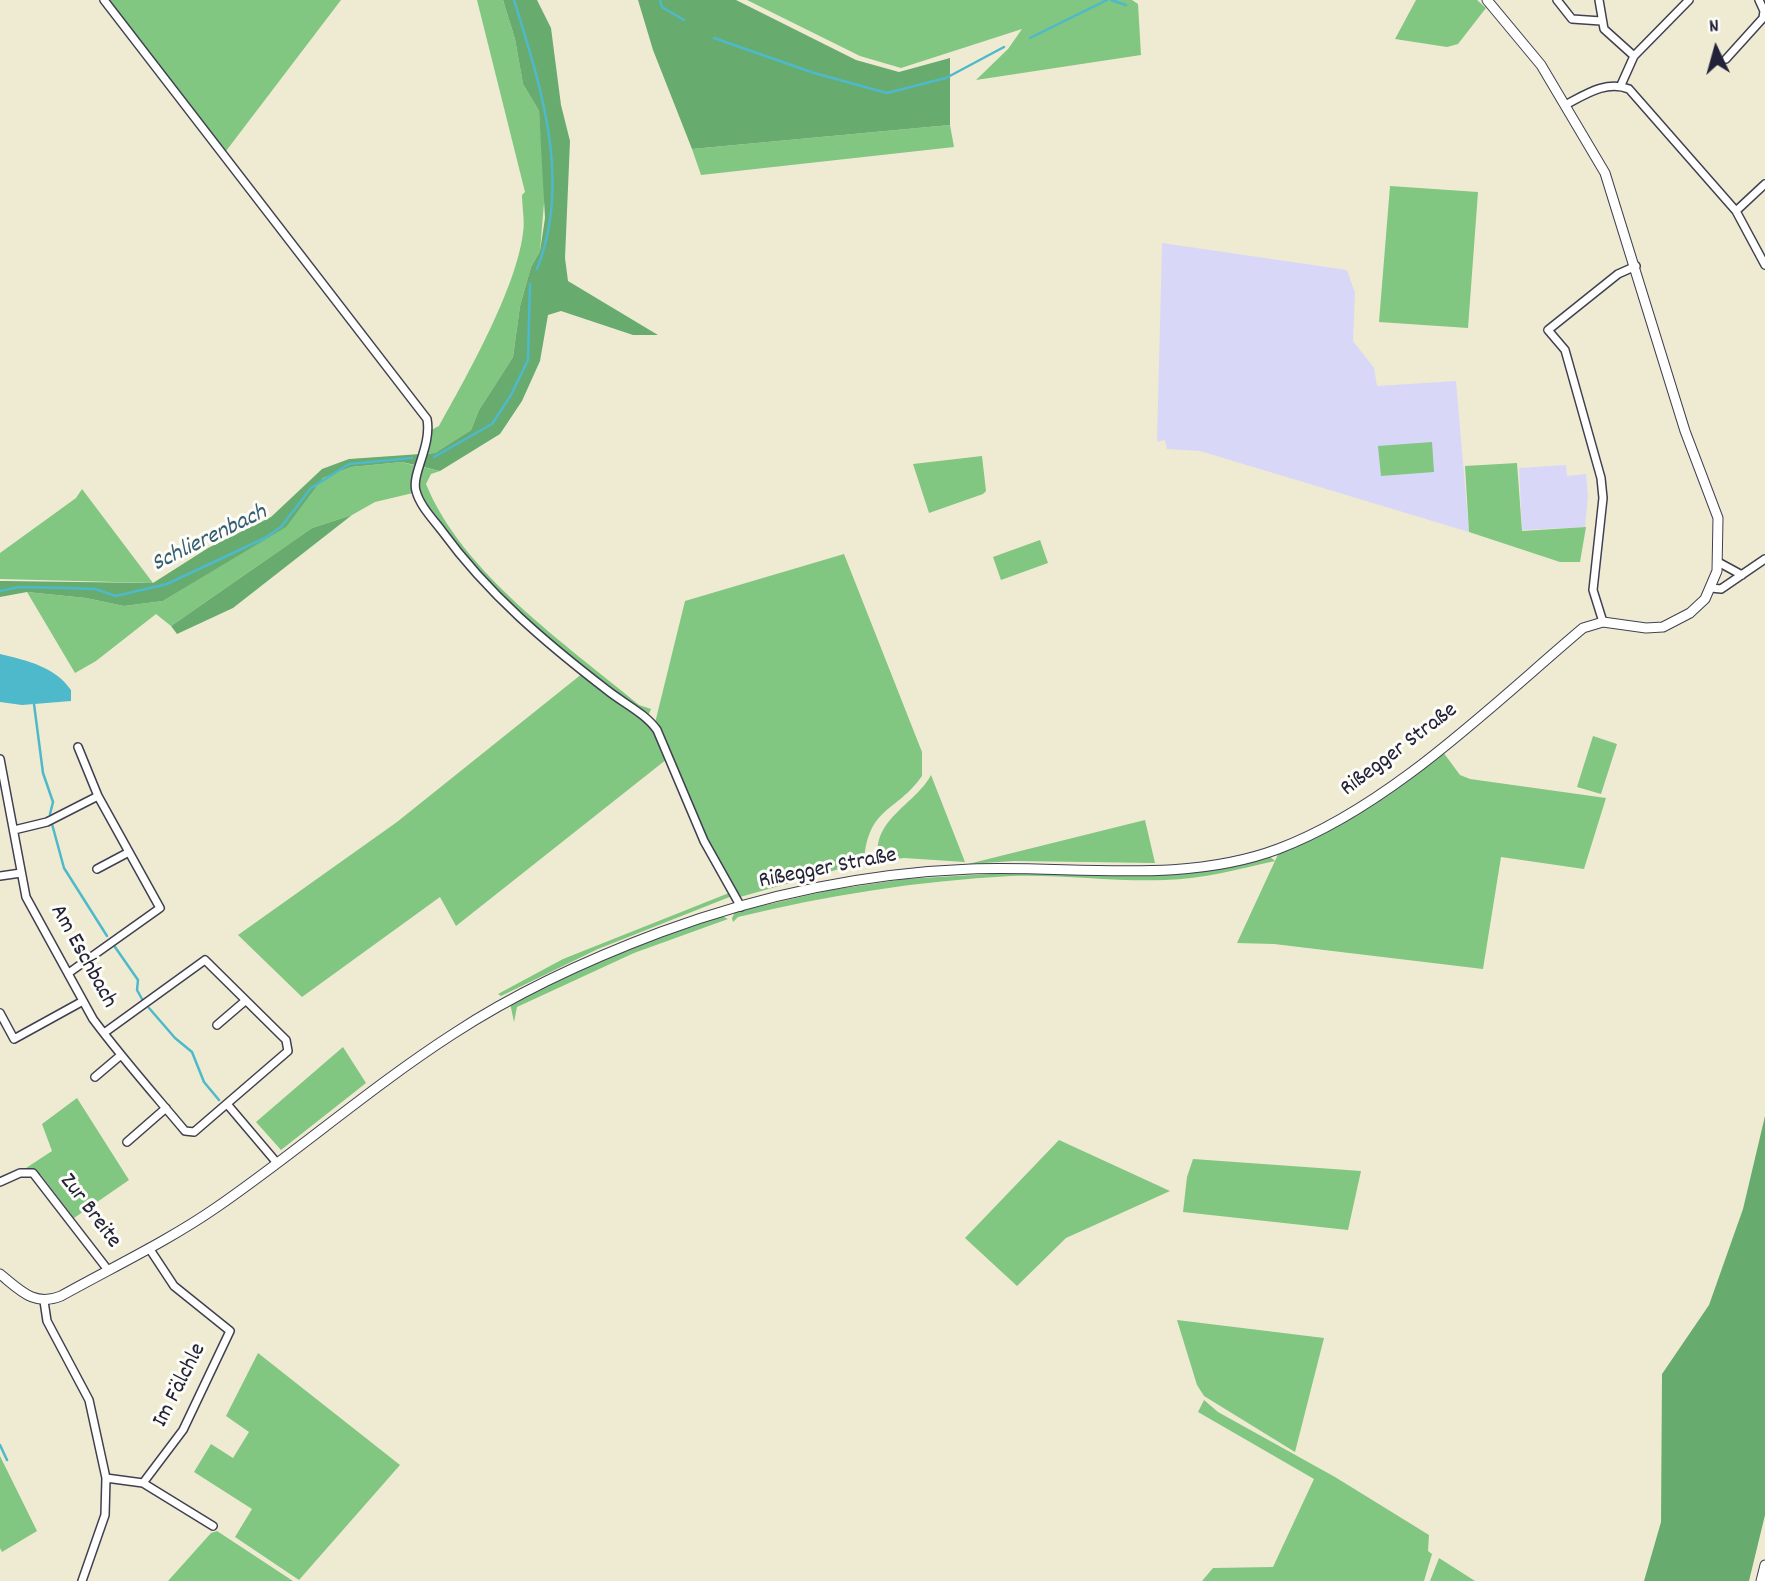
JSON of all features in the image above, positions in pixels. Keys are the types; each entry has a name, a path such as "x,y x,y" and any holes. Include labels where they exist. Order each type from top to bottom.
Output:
{"street":[{"path":"104,0 427,419 429,440 415,479 416,493 456,550 511,611 607,690 651,722 657,730 704,841 741,907"},
{"path":"1487,0 1541,65 1567,104 1605,173 1636,266 1685,431 1715,504 1719,531 1718,562 1711,589 1690,613 1663,627 1646,628 1603,622 1593,590 1603,498 1601,478 1565,350 1548,330 1618,274 1636,266"},
{"path":"1557,0 1572,19 1601,21"},
{"path":"1599,0 1604,29 1634,56"},
{"path":"1621,85 1634,56 1689,0"},
{"path":"1726,59 1763,18 1762,2"},
{"path":"1567,104 1599,88 1621,85 1636,95 1736,211 1765,265"},
{"path":"1736,211 1765,184"},
{"path":"1711,589 1721,589 1765,559"},
{"path":"1718,562 1742,575"},
{"name":"Rißegger Straße","path":"44,1301 61,1297 184,1228 454,1033 502,1005 660,932 817,887 906,873 1020,868 1156,870 1216,864 1263,854 1331,825 1371,800 1440,748 1583,628 1603,622"},
{"path":"70,972 160,908 98,796 78,747"},
{"name":"Am Eschbach","path":"0,759 26,897 70,972 83,1001 104,1033 185,1131 194,1132 228,1104"},
{"path":"14,830 47,822 98,796"},
{"path":"97,869 129,852"},
{"path":"0,876 21,873"},
{"path":"104,1033 205,960 286,1040 288,1051 228,1104 277,1163"},
{"path":"0,1013 14,1039 83,1001"},
{"path":"217,1025 245,1001"},
{"path":"94,1077 121,1055"},
{"path":"127,1142 166,1108"},
{"name":"Zur Breite","path":"0,1182 20,1173 33,1173 108,1270"},
{"name":"Im Fälchle","path":"144,1483 183,1430 230,1332 174,1286 149,1248"},
{"path":"0,1274 27,1296 44,1301 47,1321 89,1400 106,1478 105,1515 82,1581"},
{"path":"106,1478 144,1483 213,1526"},
{"path":"1761,1581 1765,1565"}],"shaded area":[{"path":"1162,243 1347,270 1355,293 1353,341 1374,368 1377,386 1456,381 1469,532 1200,451 1167,449 1165,440 1157,442"},
{"path":"1566,465 1567,476 1586,474 1588,496 1585,527 1522,530 1519,468"}],"green space":[{"path":"104,0 341,0 223,155"},
{"path":"477,0 503,0 515,39 523,84 539,111 545,191 540,251 531,267 520,306 513,357 479,410 471,430 435,453 426,453 429,431 439,426 501,305 519,255 524,228 522,195 525,192"},
{"path":"503,0 537,0 551,28 561,105 570,141 565,258 568,281 658,335 633,335 561,311 548,315 540,361 522,401 500,434 440,471 402,462 351,467 323,478 286,527 163,601 124,606 86,598 27,592 0,597 0,581 153,583 208,548 271,517 322,469 349,459 435,453 471,430 479,410 513,357 520,306 531,267 540,251 545,218 539,111 523,84 515,39"},
{"path":"638,0 736,0 856,60 899,72 950,58 950,125 692,149 653,50"},
{"path":"747,0 1132,0 1138,4 1141,55 976,80 1008,49 1022,29 901,68 860,56"},
{"path":"1416,0 1477,0 1486,8 1458,44 1447,47 1395,39"},
{"path":"950,125 954,147 701,175 692,149"},
{"path":"1390,186 1478,192 1468,328 1379,322"},
{"path":"1432,442 1434,472 1381,476 1378,446"},
{"path":"982,456 986,491 929,513 913,464"},
{"path":"402,462 420,467 413,493 375,502 352,515 312,528 171,626 156,614 96,661 75,673 27,592 86,598 124,606 163,601 285,527 323,478 351,467"},
{"path":"1517,463 1522,531 1586,527 1580,562 1560,562 1469,532 1465,466"},
{"path":"422,467 440,471 431,474 426,484 443,517 464,548 490,577 580,658 639,705 651,709 648,716 551,642 491,586 439,523 417,489"},
{"path":"82,489 153,583 0,579 0,553 76,498"},
{"path":"352,515 233,608 177,634 171,626 312,528"},
{"path":"1040,540 1048,563 1001,580 993,557"},
{"path":"844,554 922,752 922,776 877,820 871,830 864,862 740,897 705,838 655,723 685,601"},
{"path":"583,673 649,723 667,759 456,926 440,897 302,997 238,935 397,822"},
{"path":"1593,736 1617,744 1601,794 1577,787"},
{"path":"1440,748 1460,775 1470,779 1606,798 1584,869 1501,857 1483,969 1274,944 1237,943 1281,848 1331,825"},
{"path":"931,775 965,862 904,858 879,861 878,847 887,824"},
{"path":"1145,820 1155,863 1014,861 968,864"},
{"path":"1268,855 1275,861 1193,878 976,878 873,890 772,909 738,917 733,922 732,918 735,912 831,890 905,879 1024,872 1109,873"},
{"path":"729,893 732,896 598,949 501,996 498,994 563,959"},
{"path":"722,916 728,919 634,953 517,1007 514,1022 510,1003 614,955"},
{"path":"343,1047 366,1083 281,1150 256,1122"},
{"path":"77,1098 129,1180 74,1218 41,1175 26,1168 52,1151 42,1124"},
{"path":"1765,1116 1765,1515 1749,1581 1644,1581 1661,1522 1662,1374 1709,1305 1743,1209"},
{"path":"1059,1140 1170,1191 1066,1238 1017,1286 965,1238"},
{"path":"1193,1159 1361,1171 1348,1230 1183,1212 1187,1177"},
{"path":"1177,1320 1324,1338 1295,1452 1204,1396 1197,1385"},
{"path":"258,1353 400,1465 299,1580 235,1537 252,1509 194,1472 211,1444 233,1458 249,1432 226,1416"},
{"path":"1204,1400 1218,1412 1335,1477 1429,1535 1428,1551 1432,1554 1424,1581 1202,1581 1213,1568 1273,1567 1314,1479 1198,1412"},
{"path":"0,1456 37,1531 2,1552 0,1548"},
{"path":"217,1531 293,1581 168,1581 211,1533"},
{"path":"1439,1558 1475,1581 1430,1581"}],"water":[{"path":"0,654 40,666 57,675 71,690 71,701 22,705 0,702"}],"waterway":[{"name":"Schlierenbach","path":"514,0 542,100 552,168 552,202 547,236 537,269"},
{"path":"660,0 662,7 684,20"},
{"path":"1030,38 1107,0"},
{"path":"1111,0 1126,5"},
{"path":"714,38 814,73 887,93 946,78 1004,47"},
{"name":"Schlierenbach","path":"434,457 492,424 511,395 528,360 530,284"},
{"name":"Schlierenbach","path":"0,591 19,587 95,589 116,596 167,584 265,538 281,527 311,488 349,464 412,458"},
{"path":"34,704 43,773 53,802 50,814"},
{"path":"52,824 64,868 107,936"},
{"path":"115,947 138,980 137,990 142,999"},
{"path":"149,1008 175,1038 192,1052 204,1082 219,1100"},
{"path":"0,1445 7,1460"}]}
